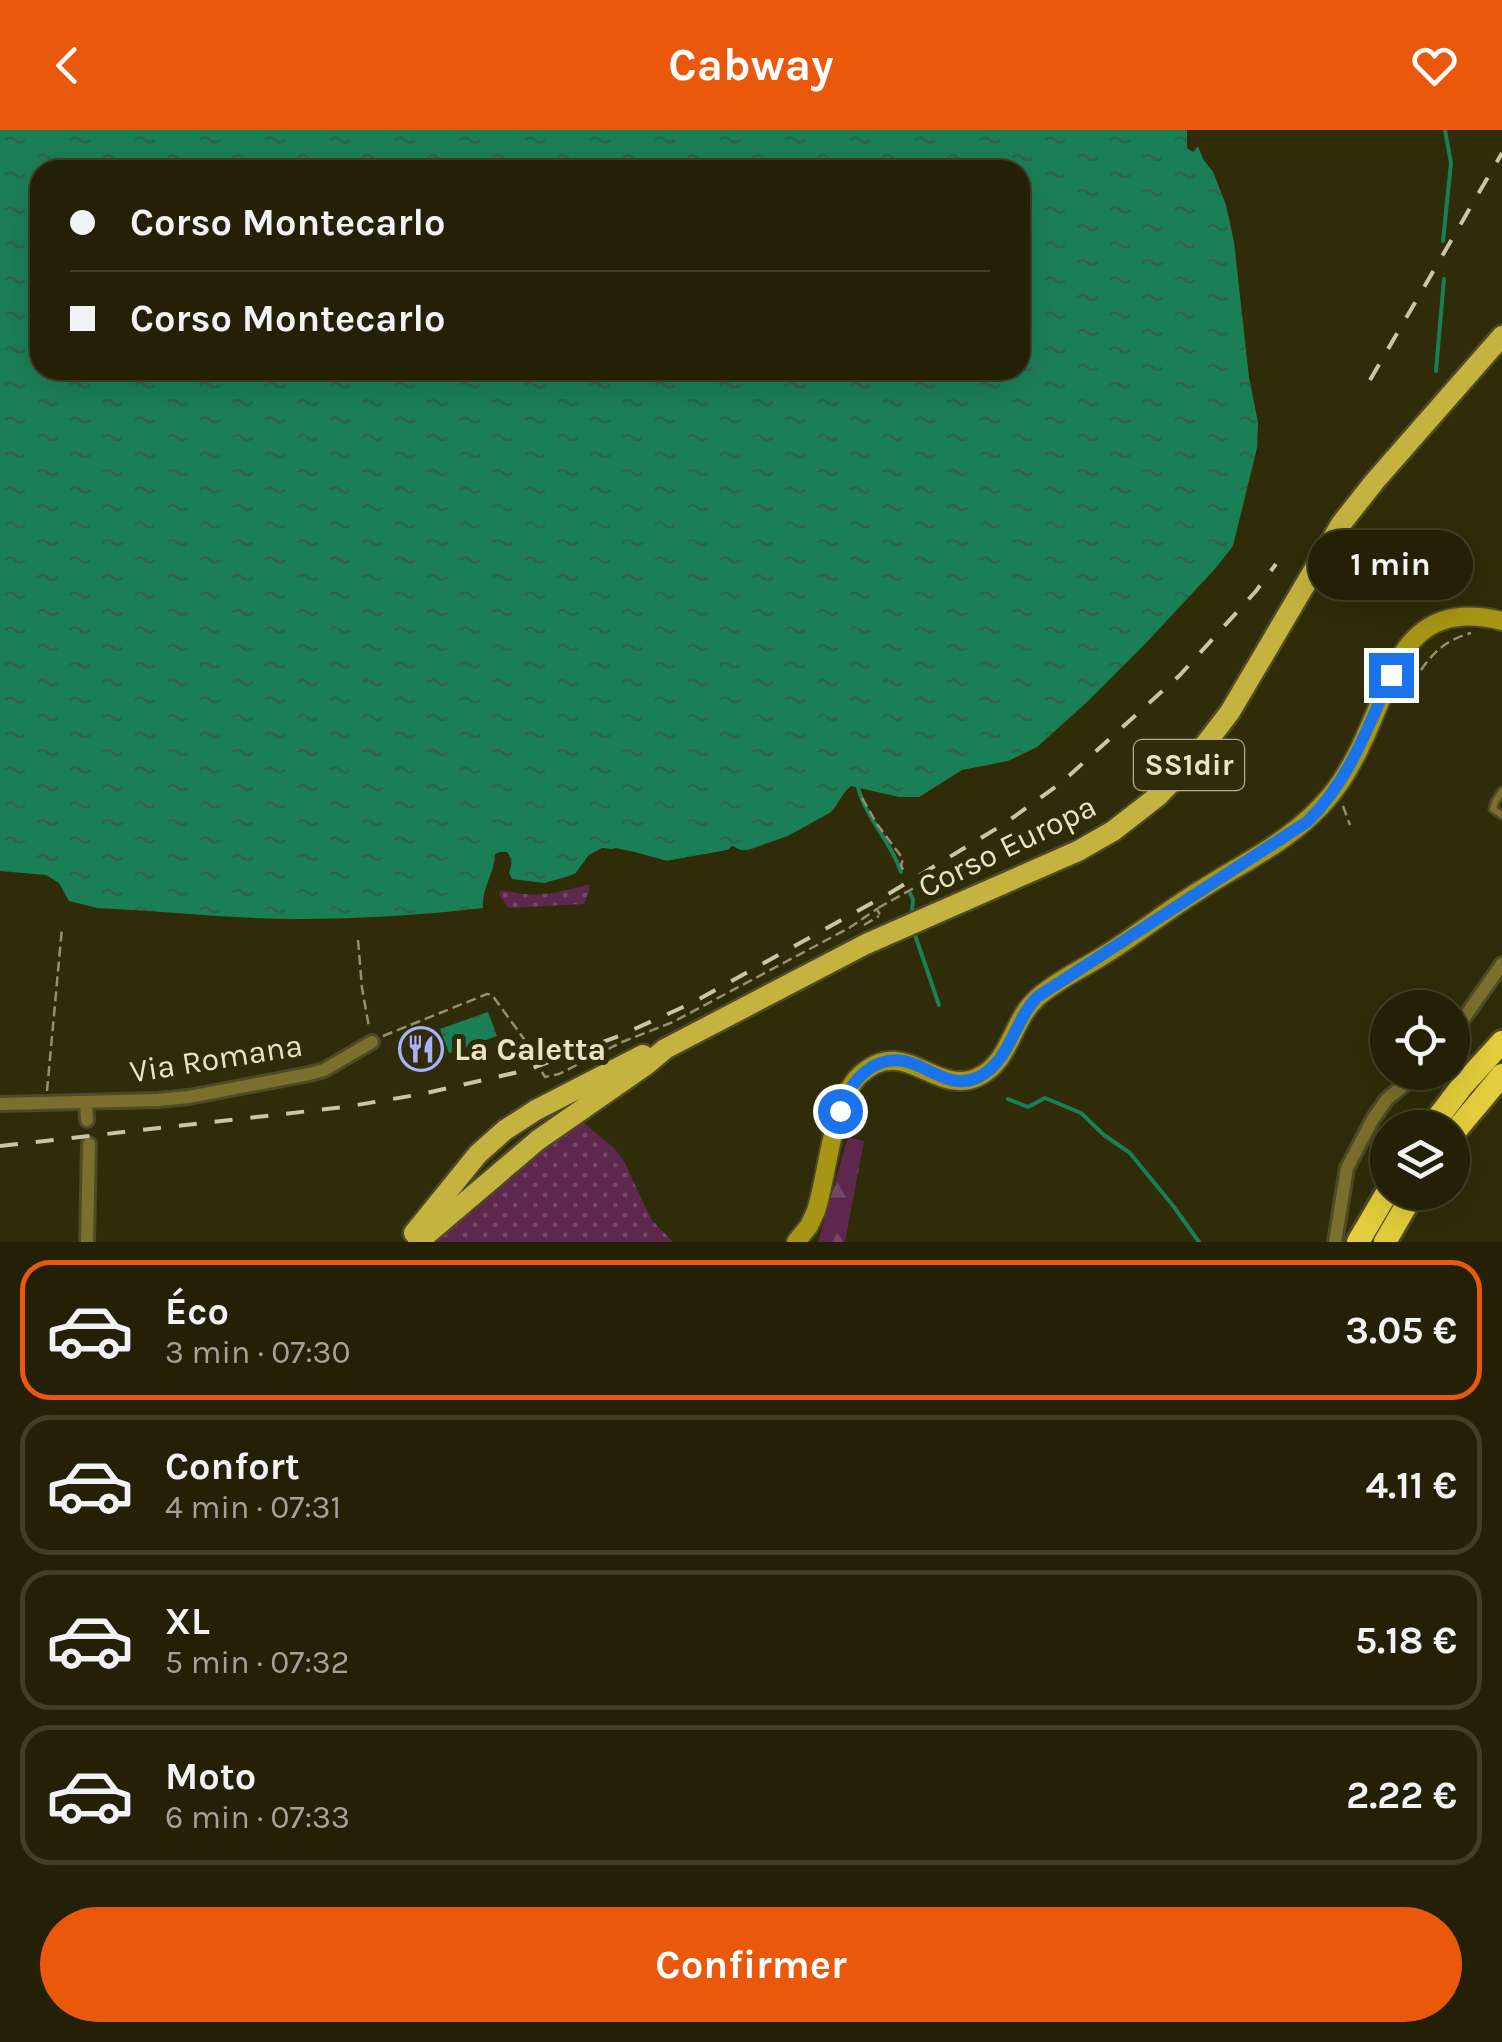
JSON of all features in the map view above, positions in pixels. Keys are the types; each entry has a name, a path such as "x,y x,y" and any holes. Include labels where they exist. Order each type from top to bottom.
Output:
{"highway":[{"path":"1444,1110 1502,1042"},
{"path":"1470,1113 1502,1075"},
{"path":"1358,1242 1376,1210"},
{"path":"1385,1242 1404,1210"}],"main road":[{"name":"Corso Europa","path":"407,1242 478,1154 523,1118 866,944 1078,850 1113,830 1158,796 1212,739 1341,524 1502,336"},
{"path":"796,1242 816,1211 840,1111 860,1075 874,1065 897,1060 950,1081 964,1082 992,1068 1022,1015 1037,997 1307,822 1332,794 1354,759 1398,660 1415,637 1435,622 1450,618 1502,621"},
{"name":"Corso Europa","path":"418,1242 538,1140 665,1049"},
{"path":"523,1118 538,1124 538,1140"}],"street":[{"path":"1470,1009 1502,964"},
{"name":"Via Romana","path":"0,1104 189,1096 324,1070 372,1042"},
{"path":"1335,1242 1347,1168 1373,1119 1398,1090"},
{"path":"86,1102 87,1120"},
{"path":"88,1242 89,1144"}],"lane":[{"path":"1502,791 1493,809 1502,814"}],"path":[{"path":"1421,670 1436,650 1464,635"},
{"path":"1332,794 1341,802 1350,825"},
{"path":"862,798 904,859 903,870"},
{"path":"542,1072 545,1077 558,1074 673,1022 849,928 921,884 923,888"},
{"path":"860,928 880,915 877,909"},
{"path":"46,1102 62,928"},
{"path":"358,940 372,1042 487,994 492,995 532,1050"}],"green space":[{"path":"589,884 584,904 509,908 499,895 500,891 549,893"},
{"path":"579,1119 624,1161 651,1219 673,1242 432,1242 498,1181"},
{"path":"848,1137 864,1141 845,1242 818,1242"}],"water":[{"path":"0,130 1187,130 1187,148 1193,152 1198,146 1226,205 1258,423 1257,448 1233,546 1145,644 1037,747 1008,761 962,770 919,797 899,797 851,786 825,817 779,840 748,850 732,846 667,861 616,848 589,855 576,873 544,883 512,879 510,857 507,852 500,852 495,854 483,908 298,919 97,908 69,901 59,883 46,875 0,871"},
{"path":"488,1012 497,1036 449,1053 440,1029"}],"pier":[{"path":"833,811 831,819 817,827 749,855 733,852 667,866 629,855 603,853 592,859 579,877 576,873 589,855 602,848 667,861 732,846 748,850 788,836"}],"waterway":[{"path":"1443,241 1451,163 1445,130"},
{"path":"1436,371 1444,279"},
{"path":"858,787 901,872"},
{"path":"910,893 912,912"},
{"path":"915,935 939,1005"},
{"path":"1008,1099 1028,1107 1045,1098 1081,1113 1130,1153 1199,1242"}],"railway":[{"path":"1370,380 1502,153"},
{"path":"0,1146 345,1107 422,1094 527,1070 619,1036 692,1003 890,893 1004,824 1061,783 1180,675 1276,564"}],"place":[{"name":"La Caletta","path":"421,1049"}],"route":[{"path":"840,1111 855,1080 881,1062 908,1062 955,1082 979,1077 1003,1054 1022,1015 1037,997 1307,822 1346,774 1391,675"}]}
